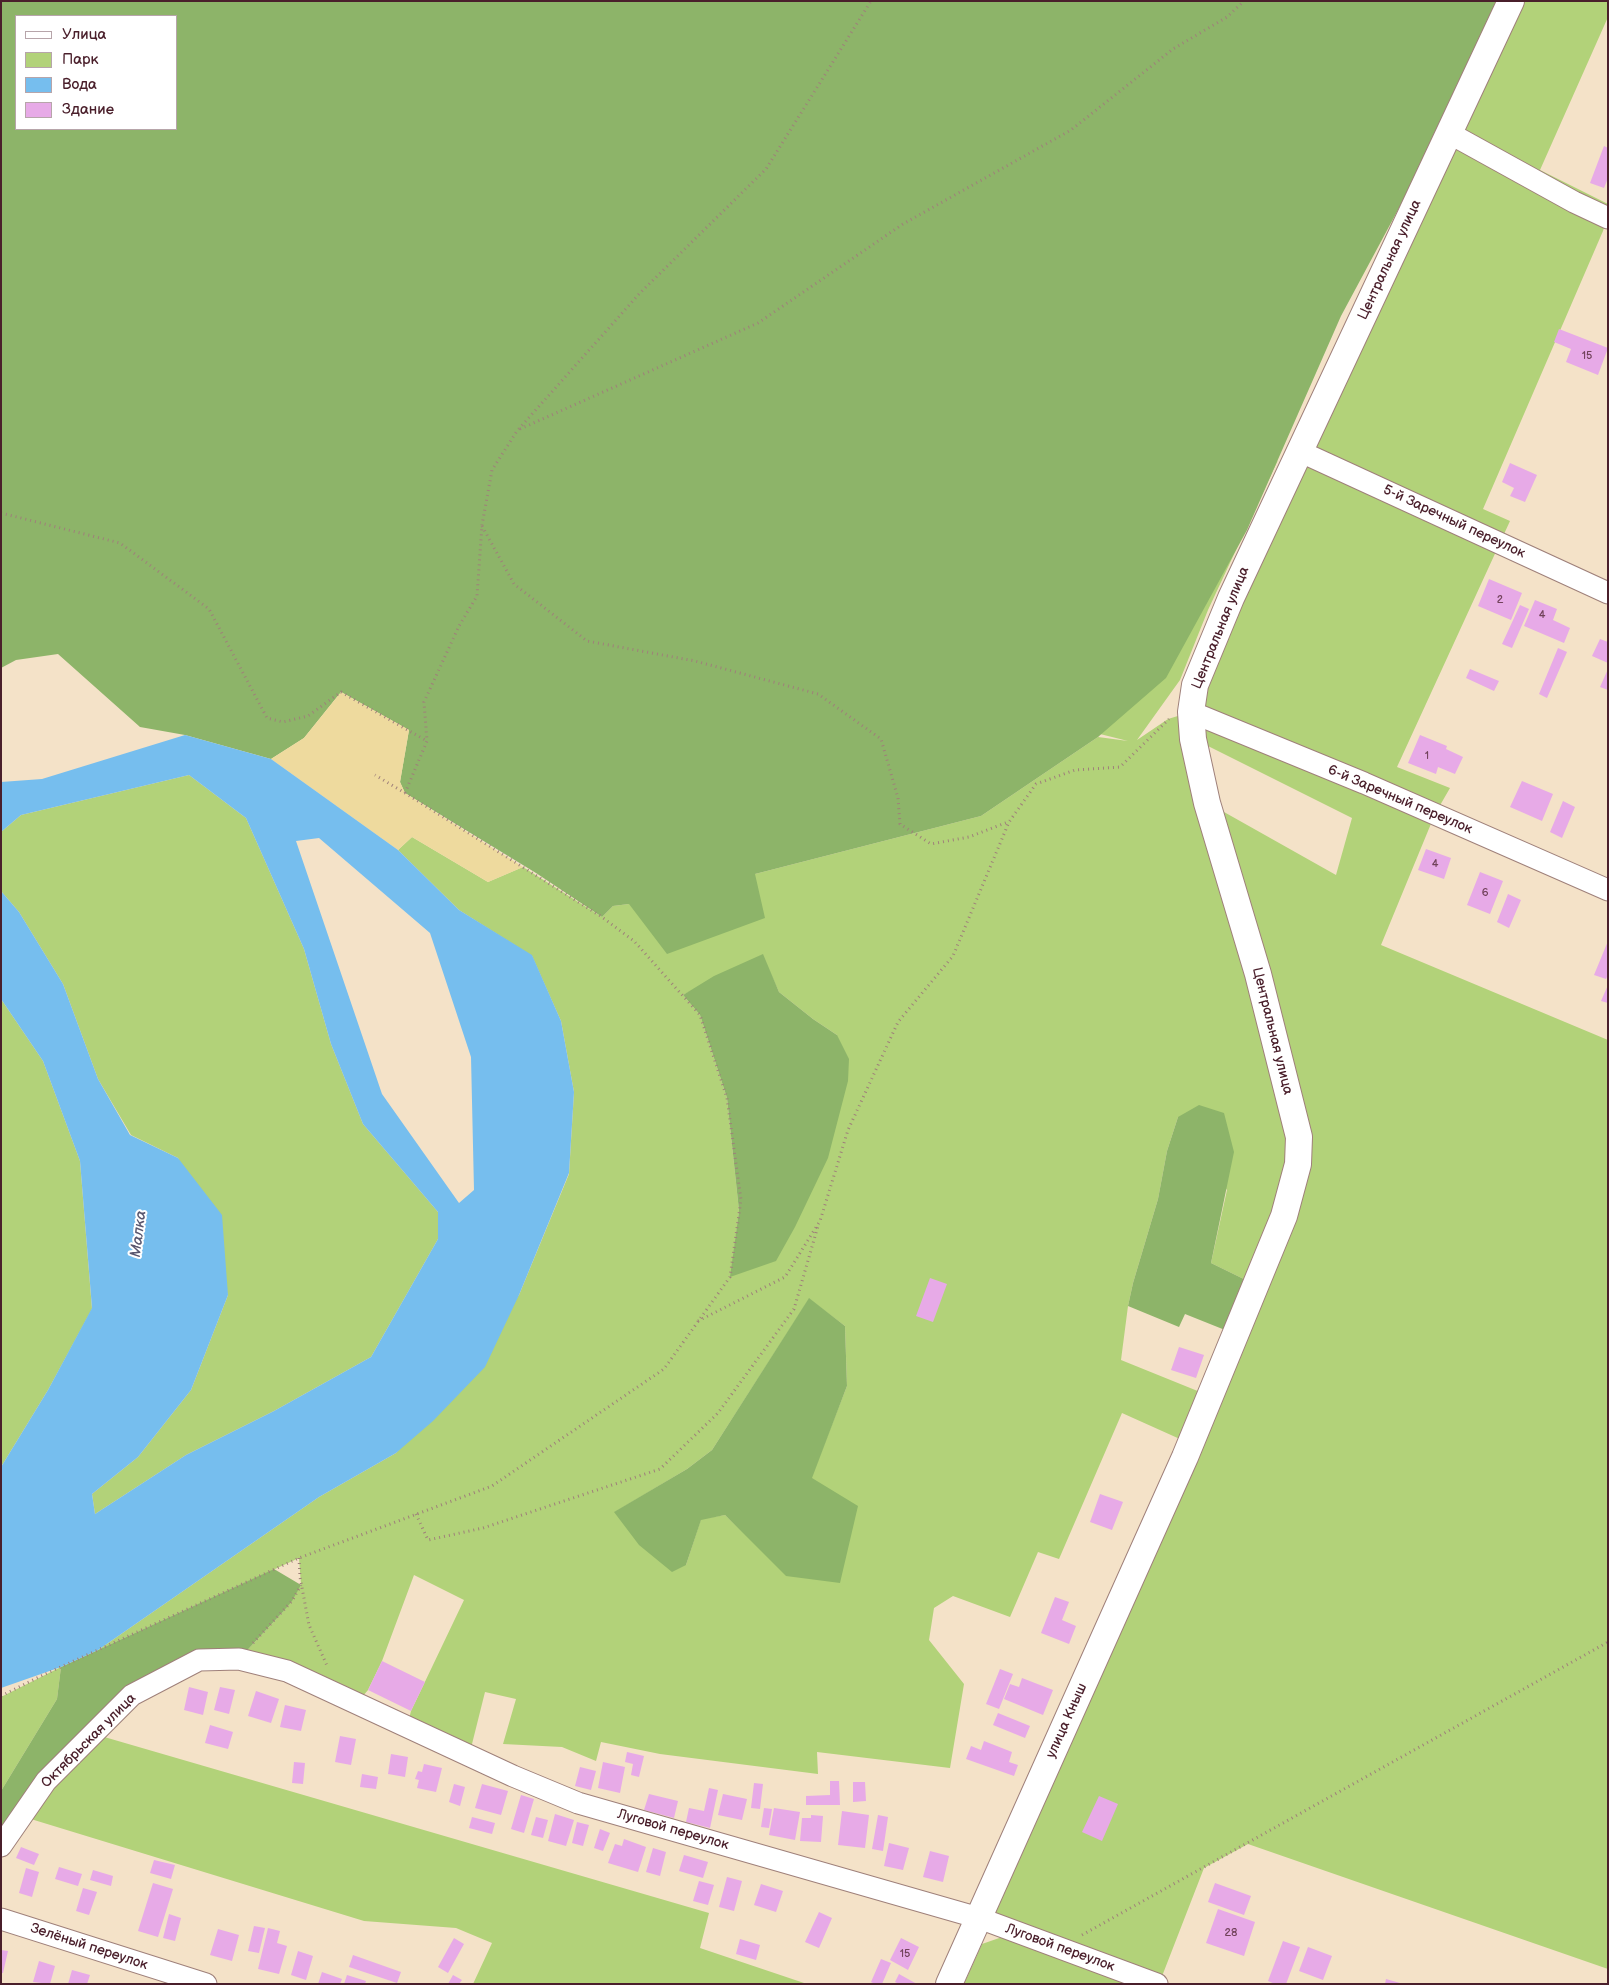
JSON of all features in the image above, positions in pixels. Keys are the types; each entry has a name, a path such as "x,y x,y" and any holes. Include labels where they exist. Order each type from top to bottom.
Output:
{"street":[{"name":"Центральная улица","path":"1185,1458 1284,1216 1298,1164 1299,1137 1258,974 1208,803 1193,739 1191,712 1195,685 1231,598 1511,1"},
{"path":"1449,133 1574,202 1608,218"},
{"name":"5-й Заречный переулок","path":"1299,451 1608,593"},
{"name":"6-й Заречный переулок","path":"1191,712 1364,783 1608,890"},
{"name":"улица Кныш","path":"950,1984 1185,1458"},
{"name":"Луговой переулок","path":"199,1660 239,1659 287,1671 513,1776 578,1803 979,1918 1157,1984"},
{"name":"Октябрьская улица","path":"1,1846 46,1781 132,1695 199,1660"},
{"name":"Зелёный переулок","path":"1,1919 206,1984"}],"path":[{"path":"405,793 427,741 424,702 460,626 477,596 482,525 492,470 517,430 640,293 766,168 871,1"},
{"path":"517,430 758,323 903,224 1071,130 1173,49 1227,17 1244,1"},
{"path":"1,512 120,543 209,609 267,718 283,722 308,716 341,692 427,741"},
{"path":"482,525 514,584 587,641 695,661 818,694 880,739 898,798 900,824 931,844 970,837 1009,822"},
{"path":"416,1514 428,1540 483,1528 660,1469 718,1413 794,1308 848,1130 898,1022 952,956 1009,822 1036,784 1075,770 1120,767 1168,719 1191,712"},
{"path":"1,1696 299,1558 492,1486 664,1369 730,1276 741,1200 727,1098 700,1015 634,941 602,917 375,775"},
{"path":"698,1322 785,1277 820,1221"},
{"path":"299,1558 301,1585 309,1625 341,1696"},
{"path":"239,1659 287,1607 301,1585"},
{"path":"1060,1948 1608,1642"}],"green space":[{"path":"1,1 1501,1 1450,113 1341,316 1247,530 1166,678 1098,737 981,816 755,874 765,918 667,954 629,904 613,906 602,917 536,873 405,793 400,782 409,730 341,692 304,738 271,759 185,735 140,727 58,654 16,660 1,668"},
{"path":"1511,1 1608,1 1608,17 1540,170 1608,204 1608,215 1603,231 1483,509 1510,521 1397,767 1450,788 1435,814 1381,945 1608,1040 1608,1969 1248,1844 1204,1868 1159,1984 979,1918 1191,1444 1122,1413 1059,1559 1038,1552 1010,1617 953,1596 934,1608 929,1640 964,1684 950,1768 817,1752 818,1774 660,1754 601,1742 596,1761 562,1747 503,1744 516,1699 485,1692 469,1756 407,1727 411,1711 464,1600 414,1575 382,1661 368,1690 357,1703 239,1659 282,1613 301,1585 299,1558 98,1650 319,1497 396,1453 519,1295 569,1174 574,1092 561,1021 532,956 459,910 398,850 412,837 488,882 523,867 602,917 613,906 629,904 755,874 981,816 1098,737 1128,741 1072,727 1278,460 1208,610 1180,680 1137,740 1168,719 1191,712","holes":["1194,739 1352,818 1336,875 1208,803","762,955 779,992 837,1035 731,1276 739,1211 727,1098 700,1015 683,995","1178,1117 1227,1190 1211,1263 1256,1285 1210,1396 1121,1360 1133,1283 1158,1199 1167,1151","809,1299 845,1326 847,1386 811,1478 749,1538 725,1515 701,1519 686,1565 615,1512 687,1469 712,1450"]},
{"path":"189,775 246,818 304,949 331,1044 363,1124 438,1212 438,1239 371,1357 274,1411 186,1455 95,1514 92,1494 138,1457 191,1390 228,1295 178,1158 131,1135 98,1079 63,984 19,912 1,891 1,832 21,815"},
{"path":"763,954 779,992 837,1035 849,1059 848,1081 828,1158 795,1227 776,1261 730,1277 739,1211 727,1098 700,1015 683,995 714,976"},
{"path":"1,999 43,1061 80,1161 92,1309 48,1390 1,1467"},
{"path":"1199,1105 1224,1113 1234,1152 1211,1263 1256,1285 1235,1334 1185,1314 1179,1327 1128,1306 1158,1199 1167,1151 1178,1117"},
{"path":"809,1298 845,1326 847,1386 812,1478 858,1506 840,1583 786,1576 725,1515 701,1520 686,1565 672,1572 639,1545 614,1512 687,1469 712,1450"},
{"path":"274,1569 301,1585 292,1601 282,1613 239,1659 199,1660 132,1695 1,1846 1,1791 57,1699 61,1667"},
{"path":"61,1667 57,1699 1,1791 1,1697"},
{"path":"94,1734 709,1913 700,1948 807,1984 473,1984 492,1943 456,1928 364,1921 21,1816"},
{"path":"1005,1936 1132,1984 964,1984 982,1944"}],"sand":[{"path":"341,692 409,730 400,782 405,793 523,867 488,882 412,837 398,850 271,759 304,738"}],"water":[{"name":"Малка","path":"185,735 271,759 398,850 459,910 532,955 561,1021 574,1092 569,1173 519,1295 485,1367 433,1421 396,1453 319,1497 98,1650 61,1667 1,1688 1,1467 48,1390 92,1308 80,1161 43,1061 1,999 1,891 19,912 63,984 98,1079 130,1135 178,1158 222,1215 228,1295 191,1390 138,1457 92,1494 95,1514 186,1455 274,1411 371,1357 438,1239 438,1212 363,1124 331,1044 304,949 246,818 189,775 21,815 1,832 1,782 42,779","holes":["319,838 430,933 471,1057 474,1190 459,1203 382,1094 296,841"]}],"building":[{"path":"1604,146 1608,148 1608,178 1604,188 1590,183"},
{"path":"1559,329 1608,348 1598,375 1566,362 1571,349 1554,342"},
{"path":"1510,463 1537,475 1525,502 1510,496 1514,488 1502,482"},
{"path":"1489,579 1522,593 1511,620 1478,606"},
{"path":"1535,600 1557,609 1553,620 1570,628 1564,643 1524,626"},
{"path":"1520,605 1529,609 1512,648 1502,644"},
{"path":"1600,639 1608,642 1608,663 1592,656"},
{"path":"1558,648 1567,652 1547,698 1539,694"},
{"path":"1470,669 1499,681 1494,691 1466,678"},
{"path":"1608,669 1608,690 1600,687"},
{"path":"1420,735 1447,746 1446,749 1463,757 1455,774 1438,767 1436,774 1408,763"},
{"path":"1522,781 1553,794 1542,821 1510,807"},
{"path":"1563,801 1575,807 1562,838 1550,832"},
{"path":"1426,849 1451,858 1444,879 1418,870"},
{"path":"1480,872 1503,881 1490,914 1467,905"},
{"path":"1508,894 1521,900 1509,928 1497,922"},
{"path":"1608,941 1608,975 1606,979 1594,975"},
{"path":"1608,985 1608,1003 1601,1001"},
{"path":"930,1278 947,1284 933,1322 916,1316"},
{"path":"1179,1347 1204,1355 1196,1378 1171,1370"},
{"path":"1100,1494 1123,1502 1112,1530 1090,1522"},
{"path":"1055,1597 1069,1602 1062,1620 1076,1626 1069,1644 1041,1633"},
{"path":"382,1661 425,1682 411,1711 368,1690"},
{"path":"1000,1669 1013,1674 999,1709 986,1704"},
{"path":"1022,1678 1053,1690 1043,1715 1004,1699 1010,1684 1019,1687"},
{"path":"189,1687 208,1692 203,1715 184,1710"},
{"path":"220,1687 235,1690 229,1714 214,1710"},
{"path":"256,1691 279,1699 271,1723 248,1716"},
{"path":"285,1705 306,1710 301,1731 280,1727"},
{"path":"998,1713 1030,1726 1025,1738 993,1725"},
{"path":"210,1725 233,1732 228,1749 205,1743"},
{"path":"340,1736 356,1739 351,1765 335,1762"},
{"path":"984,1741 1012,1752 1009,1762 1018,1765 1014,1776 966,1759 971,1746 981,1750"},
{"path":"627,1752 644,1756 639,1777 631,1775 633,1764 625,1762"},
{"path":"391,1754 408,1757 405,1777 388,1774"},
{"path":"294,1762 305,1763 303,1784 292,1783"},
{"path":"603,1762 625,1767 620,1793 598,1788"},
{"path":"424,1764 442,1768 436,1792 417,1788 419,1780 415,1779 418,1771 422,1772"},
{"path":"580,1767 596,1771 591,1790 575,1786"},
{"path":"362,1774 378,1777 376,1789 360,1787"},
{"path":"830,1781 839,1781 840,1805 806,1805 806,1796 830,1795"},
{"path":"853,1782 865,1782 866,1801 853,1802"},
{"path":"754,1783 763,1784 760,1809 751,1808"},
{"path":"454,1784 465,1787 460,1806 449,1802"},
{"path":"482,1784 508,1791 501,1815 475,1808"},
{"path":"709,1788 718,1790 710,1828 686,1822 689,1808 704,1811"},
{"path":"649,1794 678,1801 674,1818 644,1810"},
{"path":"723,1794 747,1799 742,1820 718,1815"},
{"path":"521,1795 534,1799 524,1833 511,1829"},
{"path":"1099,1796 1118,1804 1102,1841 1082,1832"},
{"path":"764,1808 772,1809 769,1828 761,1827"},
{"path":"774,1808 800,1812 795,1840 769,1835"},
{"path":"842,1811 869,1815 865,1848 838,1845"},
{"path":"555,1814 574,1820 566,1846 548,1841"},
{"path":"811,1815 823,1816 821,1842 800,1841 802,1818 811,1818"},
{"path":"878,1815 888,1817 883,1851 872,1849"},
{"path":"472,1817 495,1823 492,1834 469,1828"},
{"path":"536,1817 548,1820 543,1838 531,1835"},
{"path":"577,1822 589,1825 583,1846 572,1843"},
{"path":"600,1829 610,1833 603,1851 594,1848"},
{"path":"624,1839 646,1847 638,1872 608,1863 615,1844 622,1846"},
{"path":"889,1843 909,1848 903,1870 884,1866"},
{"path":"21,1847 39,1854 34,1865 16,1858"},
{"path":"653,1848 666,1852 660,1876 646,1872"},
{"path":"930,1851 949,1856 943,1882 923,1877"},
{"path":"684,1855 708,1862 703,1878 679,1871"},
{"path":"154,1860 175,1865 171,1879 150,1873"},
{"path":"59,1867 82,1874 78,1886 55,1879"},
{"path":"26,1868 39,1872 32,1897 19,1893"},
{"path":"93,1870 113,1876 111,1886 90,1880"},
{"path":"727,1877 742,1881 734,1911 719,1907"},
{"path":"699,1881 714,1885 708,1905 693,1901"},
{"path":"153,1883 173,1889 158,1937 138,1931"},
{"path":"1215,1883 1251,1896 1244,1915 1208,1902"},
{"path":"761,1884 783,1891 776,1912 754,1905"},
{"path":"83,1888 97,1892 89,1915 76,1911"},
{"path":"1218,1909 1255,1922 1244,1956 1206,1943"},
{"path":"819,1912 832,1918 819,1948 805,1942"},
{"path":"169,1914 181,1918 175,1941 163,1938"},
{"path":"254,1926 265,1928 259,1953 248,1951"},
{"path":"268,1928 280,1931 277,1943 287,1946 279,1974 258,1969"},
{"path":"218,1929 239,1935 232,1961 210,1955"},
{"path":"454,1938 464,1944 448,1973 438,1967"},
{"path":"901,1938 919,1947 908,1970 890,1960"},
{"path":"740,1939 760,1945 756,1960 736,1954"},
{"path":"1283,1941 1300,1947 1286,1984 1275,1984 1268,1981"},
{"path":"1308,1947 1332,1956 1323,1980 1299,1971"},
{"path":"1,1950 8,1951 3,1973 1,1973"},
{"path":"298,1951 313,1956 306,1980 291,1975"},
{"path":"353,1955 401,1972 397,1983 349,1967"},
{"path":"881,1959 891,1963 882,1984 875,1984 871,1982"},
{"path":"39,1961 55,1966 50,1984 33,1982"},
{"path":"72,1970 90,1975 87,1984 68,1984"},
{"path":"322,1972 342,1979 340,1984 318,1984"},
{"path":"899,1974 917,1984 899,1984 895,1982"},
{"path":"347,1975 366,1981 365,1984 344,1984"},
{"path":"453,1975 462,1980 459,1984 448,1984"},
{"path":"1386,1979 1400,1983 1400,1984 1385,1984"}]}
